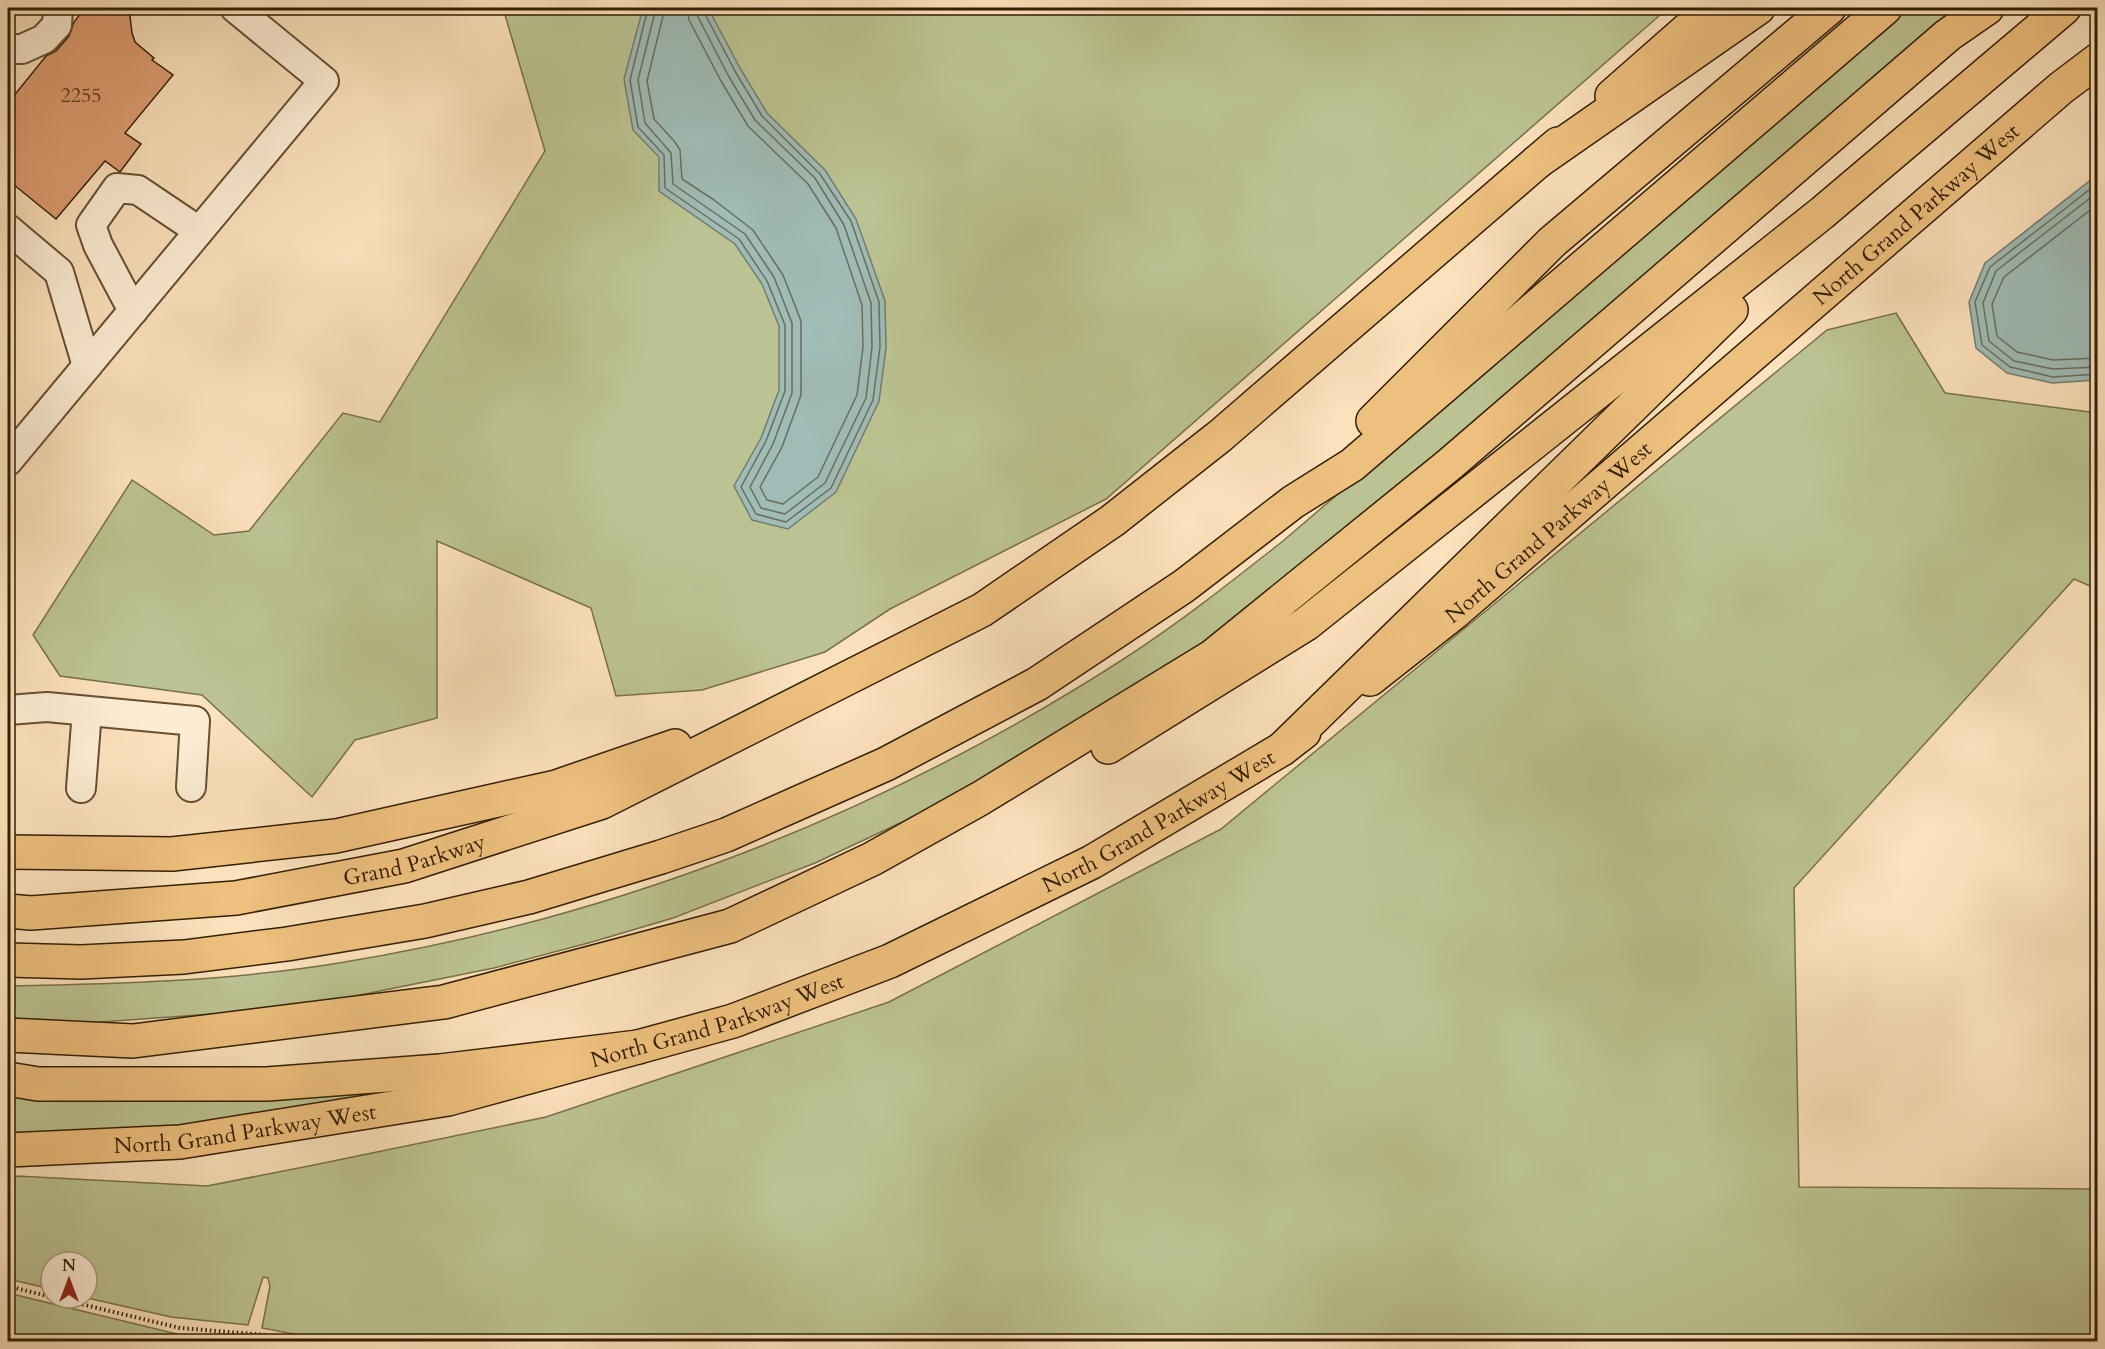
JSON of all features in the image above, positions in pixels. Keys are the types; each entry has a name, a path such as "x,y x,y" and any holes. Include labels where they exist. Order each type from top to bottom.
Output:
{"main road":[{"path":"8,852 172,854 336,836 556,787 793,706 982,610 1112,521 1220,436 1712,8"},
{"path":"1537,162 1758,8"},
{"path":"1293,502 1552,242 1829,8"},
{"path":"8,960 81,962 184,957 287,944 425,921 529,897 726,835 886,764 1037,684 1184,586 1293,502 1352,465 1885,8"},
{"path":"8,1035 133,1041 444,1002 730,926 872,859 981,798 1213,656 1450,464 1948,35 1987,8"},
{"path":"981,798 1036,790 1178,705 1306,624 1822,213 2064,8"},
{"name":"North Grand Parkway West","path":"8,1150 180,1142 436,1101 733,1021 890,961 1092,862 1282,749 1455,612 2052,96 2097,60"},
{"path":"1282,749 1763,279 1822,213"},
{"name":"Grand Parkway","path":"8,911 31,913 236,898 405,866 602,802 793,706"},
{"path":"8,1080 38,1084 267,1084 440,1071 638,1047"}],"lane":[{"path":"8,49 22,49 44,39 57,25 58,8"},
{"path":"8,461 324,81 235,8"},
{"path":"133,311 98,245 91,225 117,188 138,190 199,231"},
{"path":"8,229 59,272 87,366"},
{"path":"8,710 47,707 195,721 190,787"},
{"path":"81,788 87,711"}],"path":[{"path":"8,1286 39,1294"},
{"path":"99,1308 180,1328 266,1335 299,1341"}],"green space":[{"path":"503,8 1668,8 1106,499 890,609 825,652 702,690 616,696 591,608 437,541 437,718 355,740 312,797 202,695 60,676 33,635 132,480 214,535 249,531 343,413 380,422 545,151"},
{"path":"1905,8 1958,8 1317,559 1195,652 949,800 815,863 673,918 494,968 335,1000 240,1012 86,1023 8,1024 8,986 174,981 298,969 443,943 546,918 647,888 746,852 843,811 938,766 1031,715 1122,660 1244,572"},
{"path":"1896,313 1945,393 2097,413 2097,589 2074,579 1794,888 1799,1187 2097,1189 2097,1341 335,1342 262,1328 270,1286 268,1278 263,1277 248,1325 171,1317 99,1301 99,1250 39,1250 39,1286 8,1279 8,1186 17,1176 207,1186 546,1117 889,1002 1221,829 1827,330"},
{"path":"399,1091 184,1128 8,1137 8,1094"},
{"path":"8,1293 39,1301 39,1310 78,1310 181,1335 268,1341 8,1341"}],"water":[{"path":"643,8 708,8 767,113 825,170 856,219 885,301 886,348 879,401 836,492 788,529 752,520 734,486 761,438 779,390 779,326 762,284 735,244 659,191 659,157 633,130 624,79"},
{"path":"2097,175 2097,380 2052,383 2007,373 1976,348 1969,302 1985,263"}],"building":[{"path":"85,8 129,8 135,42 154,58 152,60 173,75 125,133 141,144 120,172 105,161 56,219 8,180 8,103 46,56 56,51 69,36 74,22"}]}
